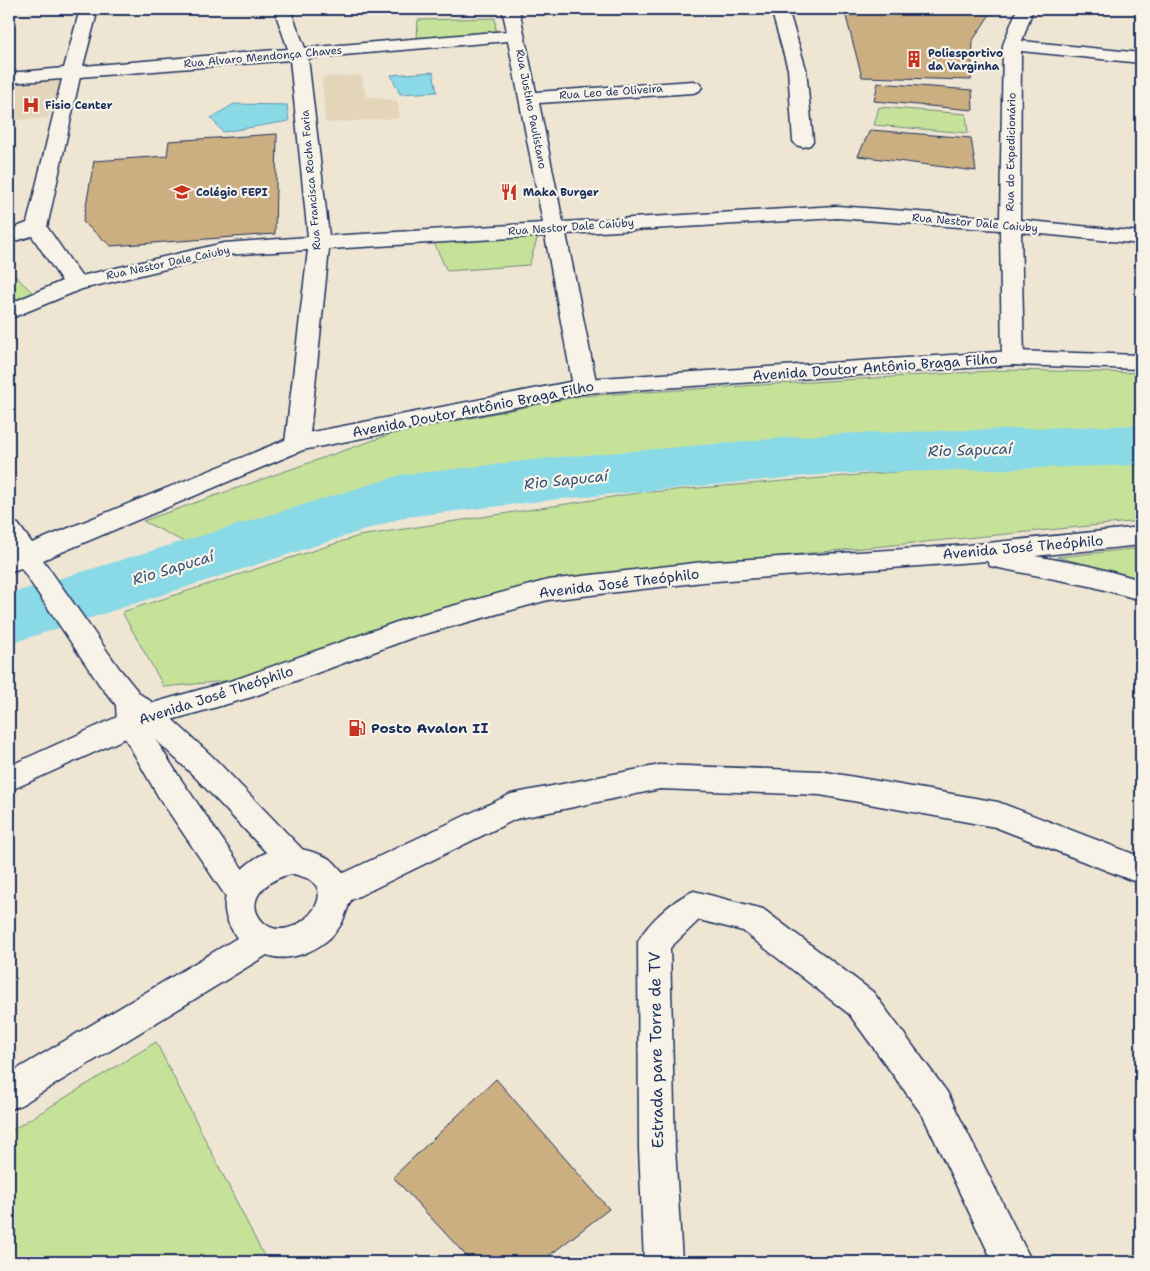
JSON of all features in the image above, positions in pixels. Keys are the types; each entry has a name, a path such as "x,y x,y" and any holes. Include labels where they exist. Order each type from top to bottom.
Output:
{"main road":[{"path":"76,284 37,227 72,73 89,9"},
{"name":"Rua Francisca Rocha Faria","path":"282,9 298,53 319,243 297,442"},
{"name":"Rua Justino Paulistano","path":"511,9 585,386"},
{"path":"779,9 797,69 803,140"},
{"name":"Rua do Expedicionário","path":"1013,358 1010,225 1012,45 1026,9"},
{"name":"Rua Alvaro Mendonça Chaves","path":"9,78 516,35"},
{"path":"1012,45 1141,58"},
{"name":"Rua Leo de Oliveira","path":"528,98 693,87"},
{"name":"Rua Nestor Dale Caiuby","path":"9,312 76,284 224,249 837,212 1010,225 1141,238"},
{"path":"9,237 37,227"},
{"name":"Avenida Doutor Antônio Braga Filho","path":"24,562 297,442 585,386 1013,358 1141,362"},
{"path":"9,530 24,562 137,714 169,787 242,894"},
{"name":"Avenida José Theóphilo","path":"9,778 137,714 242,689 408,628 548,590 703,572 968,554 1141,536"},
{"path":"968,554 1090,576 1141,590"},
{"path":"137,714 204,767 294,861"},
{"path":"335,892 511,807 660,777 820,783 998,815 1141,871"},
{"path":"281,862 310,863 322,870 331,879 335,892 334,905 329,918 319,929 306,937 292,942 277,943 262,940 251,932 242,921 240,907 242,894 248,882 257,873 281,862"},
{"name":"Estrada pare Torre de TV","path":"663,1262 657,1148 654,942 694,905 752,919 861,1003 935,1104 1014,1262"},
{"path":"9,1093 262,940"}],"shaded area":[{"path":"361,75 366,96 397,101 400,118 325,123 322,77"},
{"name":"Fisio Center","path":"65,77 48,118 9,120 11,81"}],"green space":[{"path":"495,18 496,33 417,39 418,20"},
{"path":"879,107 966,114 968,133 874,125"},
{"path":"538,236 529,265 447,271 434,243"},
{"path":"9,270 35,295 9,305"},
{"path":"1007,370 1141,373 1141,436 835,447 395,485 192,546 143,521 391,434 580,396"},
{"path":"1141,452 1141,521 543,581 235,680 164,687 122,612 359,536 638,493"},
{"path":"1141,548 1141,579 1057,557"},
{"path":"156,1042 267,1262 9,1262 9,1132"}],"water":[{"path":"433,72 437,92 400,94 391,75"},
{"path":"234,104 287,105 289,121 223,132 211,118"}],"building":[{"name":"Poliesportivo da Varginha","path":"844,9 992,11 973,40 971,80 862,77"},
{"path":"878,83 972,90 973,110 874,101"},
{"path":"870,130 971,138 976,171 858,156"},
{"name":"Colégio FEPI","path":"277,134 275,234 111,246 83,222 94,161 167,156 169,141"},
{"path":"496,1079 609,1209 541,1262 472,1262 393,1177"}],"waterway":[{"name":"Rio Sapucaí","path":"9,619 401,496 550,479 830,454 1141,445"}],"place":[{"name":"Poliesportivo da Varginha","path":"914,59"},
{"name":"Fisio Center","path":"31,105"},
{"name":"Colégio FEPI","path":"182,192"},
{"name":"Maka Burger","path":"509,192"},
{"name":"Posto Avalon II","path":"357,728"}]}
